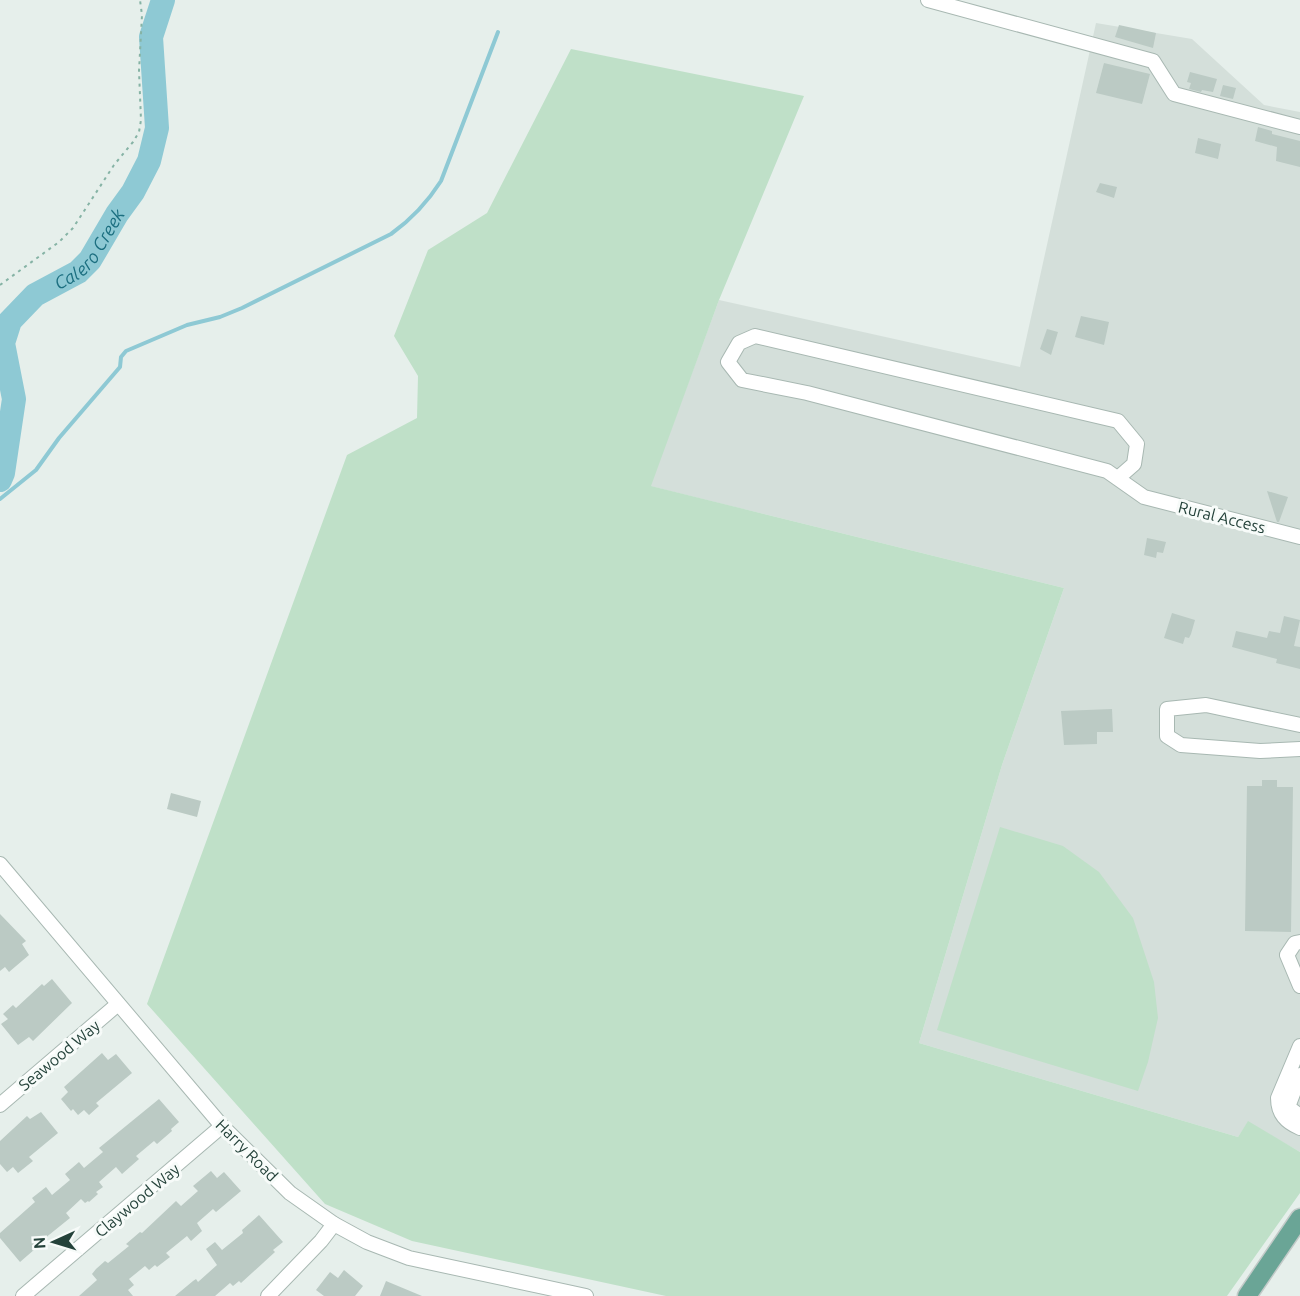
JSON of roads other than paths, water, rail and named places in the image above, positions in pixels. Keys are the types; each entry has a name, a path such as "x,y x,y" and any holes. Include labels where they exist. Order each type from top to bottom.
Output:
{"main road":[{"path":"1247,1296 1300,1218"}],"street":[{"path":"928,0 1153,60 1174,94 1300,127"},
{"path":"755,336 1118,422 1137,444 1134,464 1118,478 1107,471 807,393 742,380 728,362 739,344 755,336"},
{"name":"Rural Access","path":"1118,478 1144,497 1300,537"},
{"path":"1300,725 1206,705 1167,709 1167,736 1181,745 1260,751 1300,749"},
{"name":"Harry Road","path":"0,864 222,1126 290,1192 334,1224 367,1242 409,1258 586,1296"},
{"path":"1300,942 1295,943 1287,955 1300,986"},
{"name":"Seawood Way","path":"0,1105 118,1004"},
{"path":"1300,1046 1278,1098 1284,1119 1300,1128"},
{"path":"1300,1075 1288,1107 1300,1116"},
{"name":"Claywood Way","path":"23,1296 222,1126"},
{"path":"268,1296 334,1224"}],"waterway":[{"name":"Calero Creek","path":"0,480 14,399 3,343 10,321 35,295 78,272 90,260 133,192 149,161 157,128 151,37 163,0"},
{"path":"0,499 36,470 59,438 120,367 121,357 126,351 187,325 220,317 242,308 391,234 412,216 441,181 498,32"}]}
